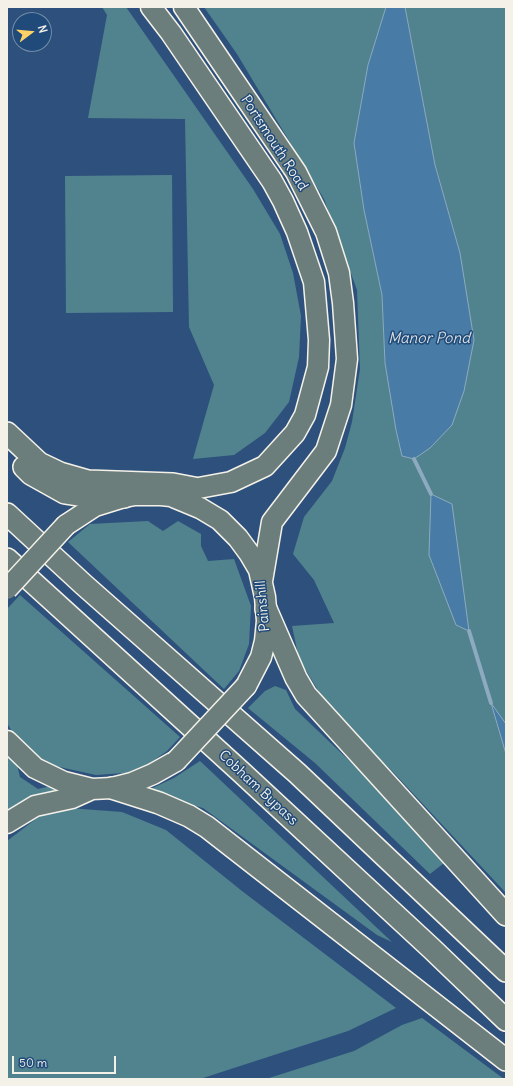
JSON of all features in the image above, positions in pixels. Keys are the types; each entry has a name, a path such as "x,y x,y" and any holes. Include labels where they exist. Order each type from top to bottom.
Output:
{"highway":[{"path":"7,434 39,463 60,473 88,481 173,484 194,488"},
{"path":"7,452 31,474 65,493 84,496 124,497"},
{"path":"7,514 90,590 297,773 506,971"},
{"name":"Cobham Bypass","path":"7,559 240,771 431,948 506,1020"},
{"path":"266,609 296,678 306,695 506,915"},
{"path":"102,789 159,803 189,816 207,828 498,1054"}],"main road":[{"name":"Portsmouth Road","path":"150,7 193,65 272,181 297,232 310,269 314,282 318,312 318,367 305,415 295,433 280,451 261,469 231,482 161,494"},
{"name":"Portsmouth Road","path":"184,7 296,172 326,232 338,273 343,303 347,359 341,405 326,451 272,522 262,581"},
{"name":"Painshill","path":"7,589 66,525 85,511 124,497 161,494 200,508 220,520 238,538 259,570 266,609 265,641 261,657 246,686 176,761 148,777 102,789"},
{"path":"7,741 35,768 64,782 102,789"},
{"path":"7,823 35,806 72,798 102,789"}],"green space":[{"path":"102,7 126,7 253,189 280,234 293,273 301,316 299,357 289,402 265,433 234,455 193,459 214,385 189,327 185,119 88,118 107,15"},
{"path":"204,7 386,7 368,65 354,143 364,210 382,295 385,363 460,253 435,165 405,7 506,7 506,893 393,772 330,710 299,659 292,626 334,623 314,580 293,554 304,517 332,481 345,448 352,422 360,369 357,290 324,199 237,54"},
{"path":"172,175 173,312 66,313 65,176"},
{"path":"148,521 163,531 178,521 201,534 201,546 208,561 234,559 251,606 249,644 239,671 224,689 68,542 90,524"},
{"path":"20,595 180,737 167,751 137,772 96,775 46,764 13,733 7,723 7,609"},
{"path":"275,686 286,690 295,709 358,769 444,863 430,874 315,763 248,708 265,691"},
{"path":"7,750 16,761 20,777 38,789 51,786 64,792 7,819"},
{"path":"200,761 392,942 377,935 203,808 144,792 174,778"},
{"path":"69,808 122,812 166,830 242,891 396,1008 348,1031 200,1079 7,1079 7,841 41,815"},
{"path":"422,1018 504,1079 266,1079 354,1051 402,1025"}],"water":[{"name":"Manor Pond","path":"386,7 405,7 435,165 460,253 474,340 464,391 452,425 430,448 414,459 402,456 396,430 385,363 382,295 364,210 354,143 368,65"},
{"path":"431,494 452,504 469,631 456,625 429,555"},
{"path":"491,703 506,724 506,754"}],"waterway":[{"path":"414,459 431,494"},
{"path":"469,631 491,703"}]}
